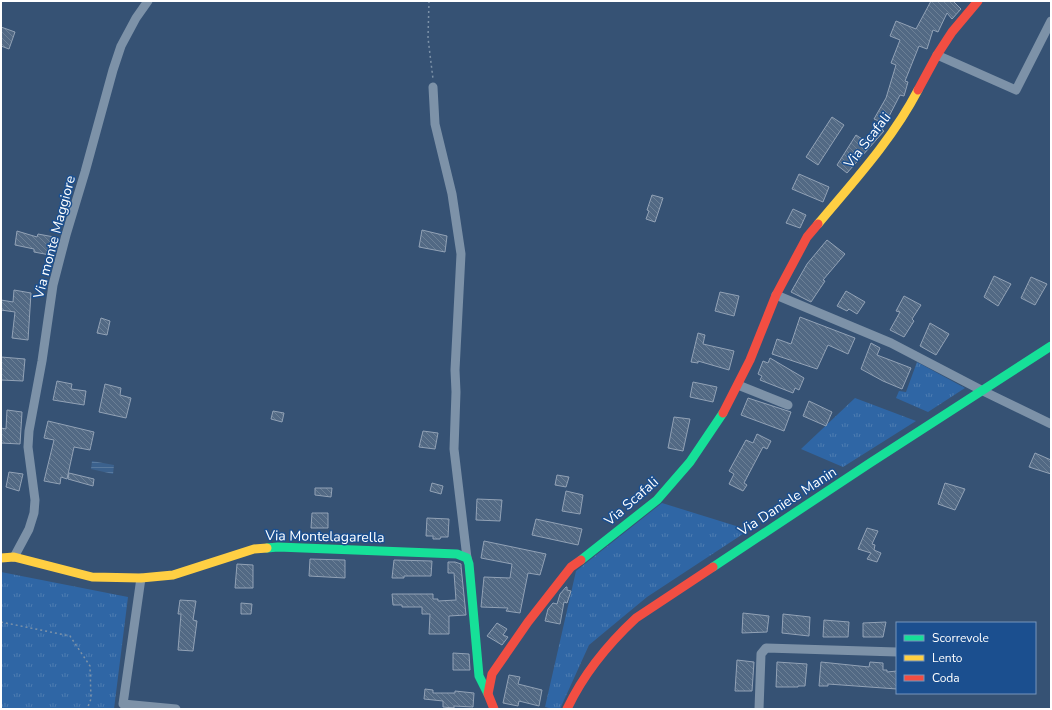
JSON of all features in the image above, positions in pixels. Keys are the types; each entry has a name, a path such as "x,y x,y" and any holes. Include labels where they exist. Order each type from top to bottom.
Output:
{"street":[{"name":"Via monte Maggiore","path":"14,557 29,529 34,513 35,500 28,447 29,431 42,361 53,285 121,46 136,18 148,1"},
{"name":"Via Scafali","path":"488,694 492,674 528,622 571,567 657,500 690,462 724,412 750,360 776,295 807,237 880,150 906,113 937,55 952,32 976,2"},
{"path":"937,55 1016,90 1051,20"},
{"path":"433,87 435,124 452,194 461,254 455,370 456,392 454,449 466,558 469,564 479,676 494,709"},
{"path":"776,295 891,343 983,391 1051,424"},
{"name":"Via Daniele Manin","path":"567,709 574,690 586,671 622,630 636,618 870,463 1051,346"},
{"path":"738,385 788,405"},
{"name":"Via Montelagarella","path":"1,558 14,557 92,577 141,578 173,575 254,549 278,547 457,554 466,558"},
{"path":"141,578 123,706 176,709"},
{"path":"759,709 761,654 766,648 896,652"}],"path":[{"path":"429,1 428,38 433,87"},
{"path":"1,622 70,636 90,666 91,699 87,709"}],"green space":[{"path":"917,362 965,388 928,412 896,398 899,391 906,392"},
{"path":"855,398 916,421 843,467 801,449"},
{"path":"662,503 749,530 647,597 589,645 560,709 545,707 576,571"},
{"path":"1,572 128,597 114,709 1,709"}],"shaded area":[{"path":"92,461 114,465 113,474 91,469"}],"building":[{"path":"931,1 953,1 961,9 952,19 947,13 938,32 933,30 927,49 919,46 905,81 908,82 904,96 900,95 882,130 884,131 847,173 837,165 856,135 865,141 879,121 874,119 886,98 896,65 891,63 900,40 890,36 896,21 916,29"},
{"path":"1,27 15,32 9,49 1,46"},
{"path":"832,117 844,125 818,165 806,157"},
{"path":"799,174 829,187 823,202 792,189"},
{"path":"652,195 663,198 655,222 646,219 649,211 647,210"},
{"path":"793,209 806,215 800,228 786,223"},
{"path":"422,230 447,236 445,252 419,247"},
{"path":"17,231 37,237 38,234 54,237 50,255 34,252 34,249 15,245"},
{"path":"827,240 845,254 823,280 825,281 811,302 791,292 807,264"},
{"path":"994,276 1011,284 998,306 984,297"},
{"path":"1031,277 1047,284 1035,305 1021,298"},
{"path":"14,290 31,293 28,340 12,338 15,312 1,310 1,300 13,302"},
{"path":"846,291 865,302 857,314 849,309 847,311 837,306"},
{"path":"720,292 739,296 734,316 715,311"},
{"path":"904,296 921,305 912,319 914,321 904,337 890,330 900,312 896,311"},
{"path":"800,317 855,338 848,354 828,345 817,369 772,354 777,339 791,344"},
{"path":"101,318 110,321 107,335 97,333"},
{"path":"930,323 949,334 936,355 920,346"},
{"path":"698,333 705,335 703,344 734,351 729,370 698,361 698,363 691,362"},
{"path":"871,343 880,348 877,355 911,368 902,389 861,369"},
{"path":"1,357 25,359 23,381 1,380"},
{"path":"770,358 804,378 799,390 795,388 793,393 760,380 762,376 758,374 763,361 768,363"},
{"path":"57,381 72,384 71,389 86,391 84,405 53,400"},
{"path":"693,382 717,387 713,402 690,397"},
{"path":"105,384 121,388 120,395 131,398 126,418 99,412"},
{"path":"748,398 791,412 784,431 741,415"},
{"path":"809,401 832,412 826,426 803,416"},
{"path":"7,410 22,412 20,444 1,443 1,428 6,429"},
{"path":"273,411 284,413 282,422 271,419"},
{"path":"674,417 690,419 683,451 668,448"},
{"path":"48,421 94,432 90,450 74,447 67,479 61,477 60,484 44,481 54,440 44,438"},
{"path":"423,431 438,433 435,449 419,447"},
{"path":"757,434 771,441 767,449 763,447 744,483 747,485 743,491 729,484 734,474 729,471 746,440 753,443"},
{"path":"1035,453 1051,460 1051,474 1029,467"},
{"path":"9,472 23,474 19,491 6,487"},
{"path":"69,473 94,479 93,486 68,479"},
{"path":"557,475 569,477 566,487 555,485"},
{"path":"432,483 443,486 441,494 430,491"},
{"path":"945,483 965,489 955,510 938,504"},
{"path":"315,488 332,488 331,497 315,495"},
{"path":"566,491 583,495 580,514 562,511"},
{"path":"477,499 502,500 500,521 476,520"},
{"path":"312,513 328,513 328,528 311,528"},
{"path":"427,518 449,519 448,537 433,539 433,536 426,536"},
{"path":"536,519 582,529 578,545 532,535"},
{"path":"867,528 878,531 872,544 875,545 874,550 881,553 877,562 867,559 871,553 858,549"},
{"path":"484,541 546,554 540,575 528,573 520,613 506,611 508,608 481,607 484,577 510,578 512,564 481,558"},
{"path":"310,559 345,560 345,578 309,576"},
{"path":"394,560 432,561 431,576 404,576 404,578 392,578"},
{"path":"448,562 461,564 466,615 449,616 449,634 429,634 430,614 422,614 422,607 402,607 402,605 393,605 392,594 433,594 433,599 438,599 438,601 456,600 454,573 448,573"},
{"path":"237,564 253,565 253,588 235,588"},
{"path":"566,587 567,590 571,591 567,603 564,602 560,624 545,621 548,609 553,603 557,604 560,594"},
{"path":"180,600 196,601 193,620 197,621 193,651 178,650 181,614 178,614"},
{"path":"241,603 252,604 251,614 241,614"},
{"path":"743,613 769,616 767,632 742,633"},
{"path":"783,614 810,617 809,636 782,633"},
{"path":"824,620 849,622 848,637 823,637"},
{"path":"886,622 883,637 863,637 863,623"},
{"path":"497,623 507,629 503,635 508,637 502,645 487,636"},
{"path":"453,653 469,654 470,670 453,670"},
{"path":"737,660 754,662 752,691 735,691"},
{"path":"777,662 807,664 805,686 776,687"},
{"path":"821,662 869,667 870,662 883,663 883,670 887,670 887,672 896,671 896,689 828,684 828,686 819,686"},
{"path":"509,675 520,677 518,684 542,690 539,706 519,701 518,706 503,703"},
{"path":"425,689 433,690 433,693 455,693 455,691 474,693 473,707 443,707 443,701 424,699"}],"traffic: fast":[{"path":"713,567 1051,346"},
{"path":"581,560 657,500 690,462 723,413"},
{"path":"267,548 278,547 457,554 467,558 469,564 479,676 488,694"}],"traffic: slow":[{"path":"818,224 859,176 884,143 908,108 918,90"},
{"path":"1,558 14,557 92,577 141,578 173,575 254,549 267,548"}],"traffic: jam":[{"path":"918,90 937,55 952,32 978,1"},
{"path":"723,413 750,360 776,295 807,237 818,224"},
{"path":"494,709 488,694 492,674 528,622 571,567 581,560"},
{"path":"567,709 581,683 597,660 625,628 636,618 713,567"}]}
